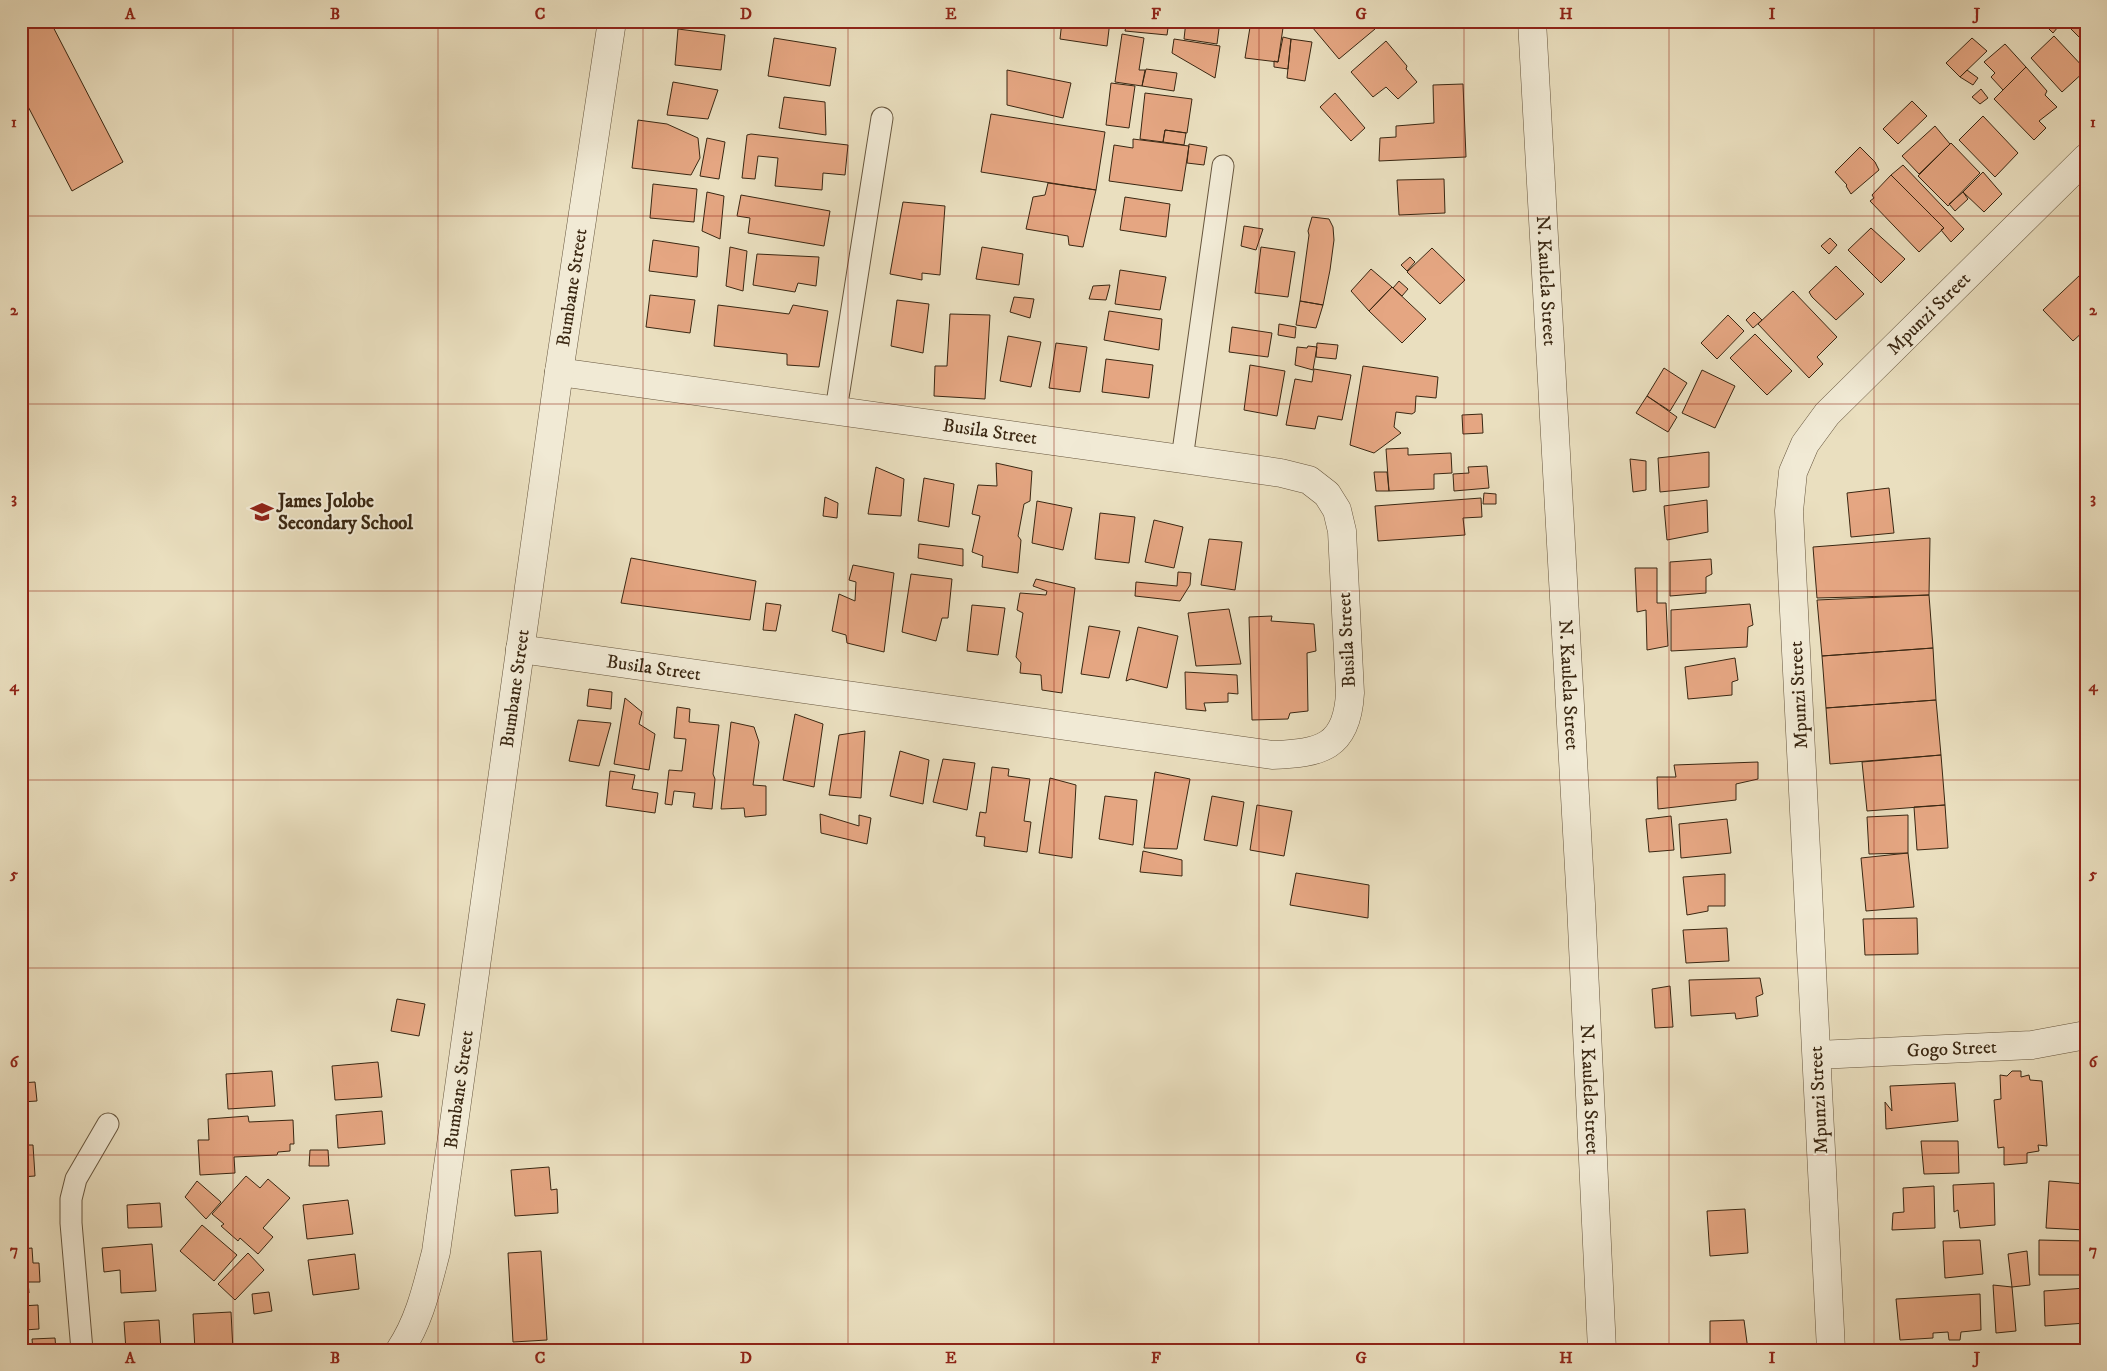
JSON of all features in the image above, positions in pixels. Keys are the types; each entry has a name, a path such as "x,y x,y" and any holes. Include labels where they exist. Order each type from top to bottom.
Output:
{"street":[{"name":"Bumbane Street","path":"400,1350 411,1333 424,1300 436,1252 559,372 612,21"},
{"name":"N. Kaulela Street","path":"1532,21 1581,894 1602,1350"},
{"name":"Mpunzi Street","path":"1830,1350 1789,511 1793,472 1805,444 1827,414 2086,158"},
{"name":"Busila Street","path":"520,648 1272,755 1298,754 1318,750 1333,742 1345,726 1349,711 1350,693 1342,530 1337,510 1327,494 1309,480 1182,459 559,372"},
{"name":"Gogo Street","path":"1816,1056 2032,1045 2086,1035"}],"lane":[{"path":"836,410 882,118"},
{"path":"1182,459 1223,166"},
{"path":"82,1350 71,1223 71,1199 81,1171 108,1124"}],"building":[{"path":"21,21 50,21 123,162 72,191 21,93"},
{"path":"760,21 785,21 785,25"},
{"path":"1062,21 1110,21 1107,46 1060,39"},
{"path":"1127,21 1169,21 1167,35 1125,31"},
{"path":"1186,21 1220,21 1217,44 1184,39"},
{"path":"1251,21 1284,21 1278,62 1245,58"},
{"path":"1307,21 1368,21 1375,29 1339,59"},
{"path":"2049,21 2063,21 2053,33 2045,25"},
{"path":"2073,21 2086,21 2086,44 2068,26"},
{"path":"678,29 725,35 721,70 675,65"},
{"path":"1122,34 1144,38 1139,70 1145,70 1142,86 1115,82"},
{"path":"2054,36 2086,70 2062,92 2031,58"},
{"path":"1283,37 1291,39 1288,69 1274,67 1274,61 1278,62"},
{"path":"774,38 836,48 830,86 768,76"},
{"path":"1972,38 1987,51 1960,77 1946,63"},
{"path":"1174,39 1220,46 1215,78 1172,53"},
{"path":"1291,39 1312,42 1305,81 1287,78"},
{"path":"1386,41 1407,66 1406,69 1417,82 1398,99 1386,87 1373,97 1351,72"},
{"path":"2005,44 2026,67 2003,90 1991,77 1995,73 1984,62"},
{"path":"2026,67 2047,91 2045,95 2057,107 2039,121 2046,128 2034,140 1994,99"},
{"path":"1146,69 1177,73 1174,91 1142,86"},
{"path":"1007,70 1071,83 1063,118 1007,105"},
{"path":"1967,70 1978,78 1973,85 1960,77"},
{"path":"673,82 718,90 708,119 667,115"},
{"path":"1111,83 1135,86 1129,128 1106,125"},
{"path":"1463,84 1466,157 1379,161 1380,138 1396,137 1396,126 1434,123 1433,85"},
{"path":"1981,89 1988,98 1980,104 1972,97"},
{"path":"1145,93 1192,99 1187,133 1165,130 1163,142 1140,139"},
{"path":"1335,93 1365,128 1351,141 1320,107"},
{"path":"784,97 825,102 826,135 779,128"},
{"path":"1912,101 1927,116 1898,144 1883,129"},
{"path":"991,114 1105,132 1096,190 981,172"},
{"path":"1983,116 2018,153 1995,177 1959,140"},
{"path":"638,120 667,124 698,138 700,158 691,175 632,168"},
{"path":"1935,126 1950,144 1919,174 1902,156"},
{"path":"1165,130 1186,133 1184,145 1163,142"},
{"path":"747,135 848,145 845,175 823,173 822,190 775,186 778,158 758,156 755,179 742,178"},
{"path":"707,138 725,142 719,179 700,176"},
{"path":"1133,139 1189,146 1182,191 1109,181 1114,145 1133,148"},
{"path":"1951,143 1980,173 1948,206 1918,176"},
{"path":"1189,144 1207,147 1204,165 1187,163"},
{"path":"1860,147 1875,162 1879,170 1851,194 1847,185 1835,172"},
{"path":"1903,165 1964,229 1951,242 1941,230 1944,228 1891,175"},
{"path":"1983,172 2002,194 1984,212 1963,192"},
{"path":"1891,175 1944,228 1919,252 1870,201 1874,198 1872,195"},
{"path":"1444,179 1445,213 1399,215 1397,180"},
{"path":"1048,183 1096,190 1083,247 1069,245 1068,236 1026,229 1033,197 1045,195"},
{"path":"653,184 697,189 694,222 650,218"},
{"path":"707,192 724,196 720,239 702,231"},
{"path":"1963,192 1968,199 1955,211 1949,204"},
{"path":"741,195 830,211 824,246 748,233 750,218 737,216"},
{"path":"1125,197 1170,204 1166,237 1120,230"},
{"path":"903,202 945,206 940,275 922,273 922,280 890,274"},
{"path":"1312,217 1329,219 1333,227 1334,240 1323,305 1300,301 1308,231"},
{"path":"1244,226 1263,229 1256,250 1241,246"},
{"path":"1871,228 1905,259 1881,283 1848,250"},
{"path":"1830,238 1837,245 1829,254 1821,246"},
{"path":"653,240 699,247 697,277 649,271"},
{"path":"730,247 747,251 743,291 726,286"},
{"path":"982,247 1023,254 1019,285 976,279"},
{"path":"1261,247 1295,252 1288,297 1255,293"},
{"path":"1432,248 1465,280 1440,304 1407,272"},
{"path":"757,254 819,257 816,286 798,283 795,292 753,285"},
{"path":"1410,257 1415,262 1407,271 1401,265"},
{"path":"1836,266 1864,294 1836,320 1809,292"},
{"path":"1371,269 1392,287 1369,311 1351,291"},
{"path":"1120,270 1166,277 1160,310 1115,304"},
{"path":"2080,275 2086,281 2086,329 2073,341 2043,310"},
{"path":"1399,281 1408,289 1402,296 1393,288"},
{"path":"1110,285 1106,300 1089,299 1093,286"},
{"path":"1392,287 1426,319 1402,343 1369,311"},
{"path":"1793,291 1837,337 1817,357 1823,364 1809,378 1758,324"},
{"path":"650,295 695,300 690,333 646,327"},
{"path":"1014,297 1034,299 1030,318 1010,312"},
{"path":"897,300 929,304 923,353 891,346"},
{"path":"1300,301 1323,305 1316,328 1296,325"},
{"path":"718,305 789,314 793,305 828,311 819,367 787,365 787,354 714,346"},
{"path":"1109,311 1162,319 1159,350 1104,340"},
{"path":"1754,312 1762,320 1753,328 1746,320"},
{"path":"950,314 990,315 985,399 934,396 935,366 947,366"},
{"path":"1728,315 1744,331 1717,359 1701,343"},
{"path":"1279,324 1296,327 1295,338 1278,335"},
{"path":"1232,327 1272,333 1268,357 1229,352"},
{"path":"1755,334 1792,371 1767,395 1730,358"},
{"path":"1008,336 1041,342 1031,387 1000,381"},
{"path":"1056,343 1087,347 1080,392 1049,388"},
{"path":"1317,343 1338,345 1336,359 1316,357"},
{"path":"1308,346 1317,347 1313,370 1295,365 1297,347 1307,348"},
{"path":"1106,359 1153,365 1149,398 1102,392"},
{"path":"1250,365 1285,371 1277,416 1244,410"},
{"path":"1363,366 1438,377 1436,398 1416,396 1415,412 1412,414 1396,412 1394,427 1401,433 1374,453 1350,445"},
{"path":"1664,368 1687,383 1670,411 1647,396"},
{"path":"1314,369 1351,375 1342,420 1318,416 1315,429 1286,425 1295,379 1312,382"},
{"path":"1702,370 1735,386 1715,428 1682,413"},
{"path":"1647,396 1677,417 1668,432 1636,413"},
{"path":"1482,414 1483,433 1463,434 1462,415"},
{"path":"1408,448 1408,455 1451,453 1452,473 1434,474 1434,489 1389,491 1386,449"},
{"path":"1709,452 1709,487 1660,492 1658,458"},
{"path":"1630,459 1646,461 1646,490 1633,492"},
{"path":"996,463 1032,471 1030,501 1024,504 1018,536 1021,540 1018,573 982,567 983,556 972,552 980,516 972,514 978,485 997,486"},
{"path":"1487,466 1489,488 1454,491 1453,474 1469,473 1468,467"},
{"path":"876,467 904,479 901,516 868,514"},
{"path":"1374,472 1387,472 1389,491 1376,491"},
{"path":"924,478 954,484 949,527 918,521"},
{"path":"1889,488 1894,533 1851,537 1847,493"},
{"path":"1484,493 1496,494 1496,504 1483,504"},
{"path":"825,497 838,503 837,518 823,516"},
{"path":"1481,498 1482,517 1463,518 1465,535 1378,541 1375,506"},
{"path":"1707,500 1708,532 1667,540 1664,506"},
{"path":"1037,501 1072,508 1063,550 1032,543"},
{"path":"1100,513 1135,517 1129,563 1095,559"},
{"path":"1154,520 1183,527 1174,568 1145,562"},
{"path":"1930,538 1929,595 1817,598 1813,547"},
{"path":"1209,539 1242,542 1235,590 1201,585"},
{"path":"919,544 963,549 963,566 918,558"},
{"path":"631,558 756,581 750,620 621,603"},
{"path":"1711,559 1712,574 1706,577 1706,593 1670,596 1670,562"},
{"path":"853,565 894,573 884,652 847,643 846,635 832,631 839,594 855,601 856,582 849,580"},
{"path":"1635,568 1657,568 1657,603 1666,603 1668,646 1647,650 1646,610 1637,612"},
{"path":"1178,572 1191,573 1190,585 1180,601 1135,596 1136,582 1177,586"},
{"path":"911,574 952,579 948,618 942,618 936,641 902,632"},
{"path":"1036,579 1075,588 1062,693 1042,690 1041,675 1020,673 1021,663 1016,657 1023,613 1017,610 1020,593 1046,595 1047,591 1033,586"},
{"path":"1929,595 1933,648 1822,656 1817,600"},
{"path":"766,603 781,605 776,631 763,630"},
{"path":"1750,604 1753,625 1748,627 1747,647 1671,651 1671,610"},
{"path":"972,605 1005,608 998,655 967,651"},
{"path":"1229,609 1241,664 1196,666 1188,613"},
{"path":"1272,616 1271,621 1314,624 1316,651 1307,653 1308,711 1290,713 1288,719 1252,720 1249,617"},
{"path":"1089,626 1120,631 1109,678 1081,674"},
{"path":"1138,627 1178,636 1167,688 1131,679 1126,681"},
{"path":"1933,648 1936,700 1826,708 1822,656"},
{"path":"1735,658 1738,680 1732,682 1732,695 1688,699 1685,667"},
{"path":"1185,672 1237,675 1238,694 1228,693 1228,702 1204,703 1206,711 1186,709"},
{"path":"589,689 612,692 611,709 587,706"},
{"path":"625,698 642,712 639,724 655,734 649,770 614,764"},
{"path":"1936,700 1941,755 1830,764 1826,708"},
{"path":"677,707 690,709 689,722 719,725 713,774 715,779 712,809 693,807 695,793 674,791 672,805 665,804 669,770 682,771 686,739 674,738"},
{"path":"795,714 823,724 814,787 783,780"},
{"path":"578,720 611,723 599,766 569,761"},
{"path":"731,722 754,727 759,742 753,785 766,786 766,815 745,817 744,808 721,809"},
{"path":"865,731 861,798 829,795 839,735"},
{"path":"900,751 929,760 923,804 890,796"},
{"path":"1941,755 1945,805 1867,811 1862,762"},
{"path":"943,759 975,763 967,810 933,802"},
{"path":"1758,762 1758,779 1736,784 1736,800 1658,809 1657,777 1676,777 1674,765"},
{"path":"992,767 1009,769 1008,776 1030,779 1024,821 1031,822 1027,852 984,846 985,837 976,836 980,812 986,813"},
{"path":"610,771 635,775 632,789 658,793 655,813 606,806"},
{"path":"1155,772 1190,779 1177,849 1144,848"},
{"path":"1050,778 1076,785 1072,858 1039,853"},
{"path":"1105,796 1137,800 1133,845 1099,839"},
{"path":"1212,796 1244,802 1237,846 1204,840"},
{"path":"1257,805 1292,811 1284,856 1250,850"},
{"path":"1945,805 1948,848 1917,850 1914,807"},
{"path":"820,814 859,826 859,815 871,818 867,844 821,833"},
{"path":"1908,815 1908,853 1869,854 1867,817"},
{"path":"1671,816 1674,850 1649,852 1646,819"},
{"path":"1727,819 1731,853 1681,858 1679,824"},
{"path":"1143,851 1182,860 1182,876 1140,872"},
{"path":"1908,853 1914,907 1866,911 1861,858"},
{"path":"1296,873 1369,885 1368,918 1290,905"},
{"path":"1725,874 1725,906 1708,906 1708,911 1687,915 1683,877"},
{"path":"1917,918 1918,954 1865,955 1863,919"},
{"path":"1727,928 1729,961 1686,963 1683,930"},
{"path":"1760,978 1763,994 1756,997 1758,1016 1736,1019 1735,1013 1691,1016 1689,980"},
{"path":"1670,986 1673,1027 1655,1028 1652,989"},
{"path":"397,999 425,1004 419,1036 391,1031"},
{"path":"378,1062 382,1097 335,1100 332,1066"},
{"path":"272,1071 275,1106 228,1109 226,1074"},
{"path":"2012,1071 2021,1071 2021,1077 2029,1075 2030,1080 2042,1081 2047,1146 2038,1145 2039,1151 2027,1153 2027,1163 2004,1165 2004,1147 1998,1148 1994,1100 2001,1099 2000,1075 2007,1076"},
{"path":"35,1082 37,1101 21,1102 21,1083"},
{"path":"1955,1083 1958,1121 1886,1129 1885,1102 1892,1111 1890,1086"},
{"path":"382,1111 385,1144 338,1148 336,1115"},
{"path":"248,1116 249,1122 293,1120 294,1144 290,1144 290,1151 278,1152 277,1155 234,1157 235,1173 200,1175 198,1140 209,1140 208,1119"},
{"path":"21,1141 22,1145 33,1145 35,1176 21,1177"},
{"path":"1921,1141 1958,1141 1959,1173 1924,1174"},
{"path":"310,1150 328,1150 329,1166 309,1166"},
{"path":"549,1167 551,1190 557,1189 558,1213 515,1216 511,1170"},
{"path":"246,1176 260,1188 268,1179 290,1198 263,1228 273,1237 258,1254 240,1238 238,1241 221,1226 224,1224 212,1214"},
{"path":"197,1181 221,1202 206,1219 185,1197"},
{"path":"2049,1181 2086,1184 2086,1230 2046,1228"},
{"path":"1994,1183 1995,1225 1960,1228 1958,1210 1954,1212 1953,1185"},
{"path":"1934,1186 1935,1228 1892,1230 1893,1213 1904,1212 1903,1188"},
{"path":"21,1199 25,1233 21,1233"},
{"path":"348,1200 353,1234 307,1239 303,1205"},
{"path":"160,1203 162,1227 128,1228 127,1205"},
{"path":"1745,1209 1748,1253 1710,1256 1707,1211"},
{"path":"202,1225 237,1255 214,1281 180,1251"},
{"path":"1980,1240 1983,1274 1945,1278 1943,1241"},
{"path":"2039,1240 2086,1241 2086,1275 2039,1275"},
{"path":"152,1244 156,1291 121,1293 120,1270 104,1272 102,1248"},
{"path":"32,1248 33,1263 39,1263 40,1282 28,1282 29,1293 21,1293 21,1249"},
{"path":"541,1251 547,1340 513,1342 508,1253"},
{"path":"2027,1251 2030,1285 2012,1287 2008,1254"},
{"path":"248,1253 264,1270 235,1300 218,1284"},
{"path":"355,1254 359,1289 313,1295 308,1260"},
{"path":"1993,1285 2012,1287 2016,1331 1996,1333"},
{"path":"2086,1288 2086,1323 2045,1326 2044,1291"},
{"path":"269,1292 272,1311 254,1314 252,1294"},
{"path":"1980,1294 1981,1330 1961,1332 1960,1340 1949,1340 1948,1332 1933,1333 1933,1338 1900,1340 1896,1299"},
{"path":"38,1305 39,1329 24,1330 25,1348 21,1348 21,1306"},
{"path":"231,1312 233,1350 195,1350 193,1314"},
{"path":"159,1320 161,1350 126,1350 124,1322"},
{"path":"1744,1320 1748,1350 1710,1350 1710,1321"},
{"path":"55,1338 56,1350 33,1350 32,1339"},
{"path":"2086,1343 2086,1350 2038,1350 2037,1347"}],"place":[{"name":"James Jolobe Secondary School","path":"262,512"}]}
